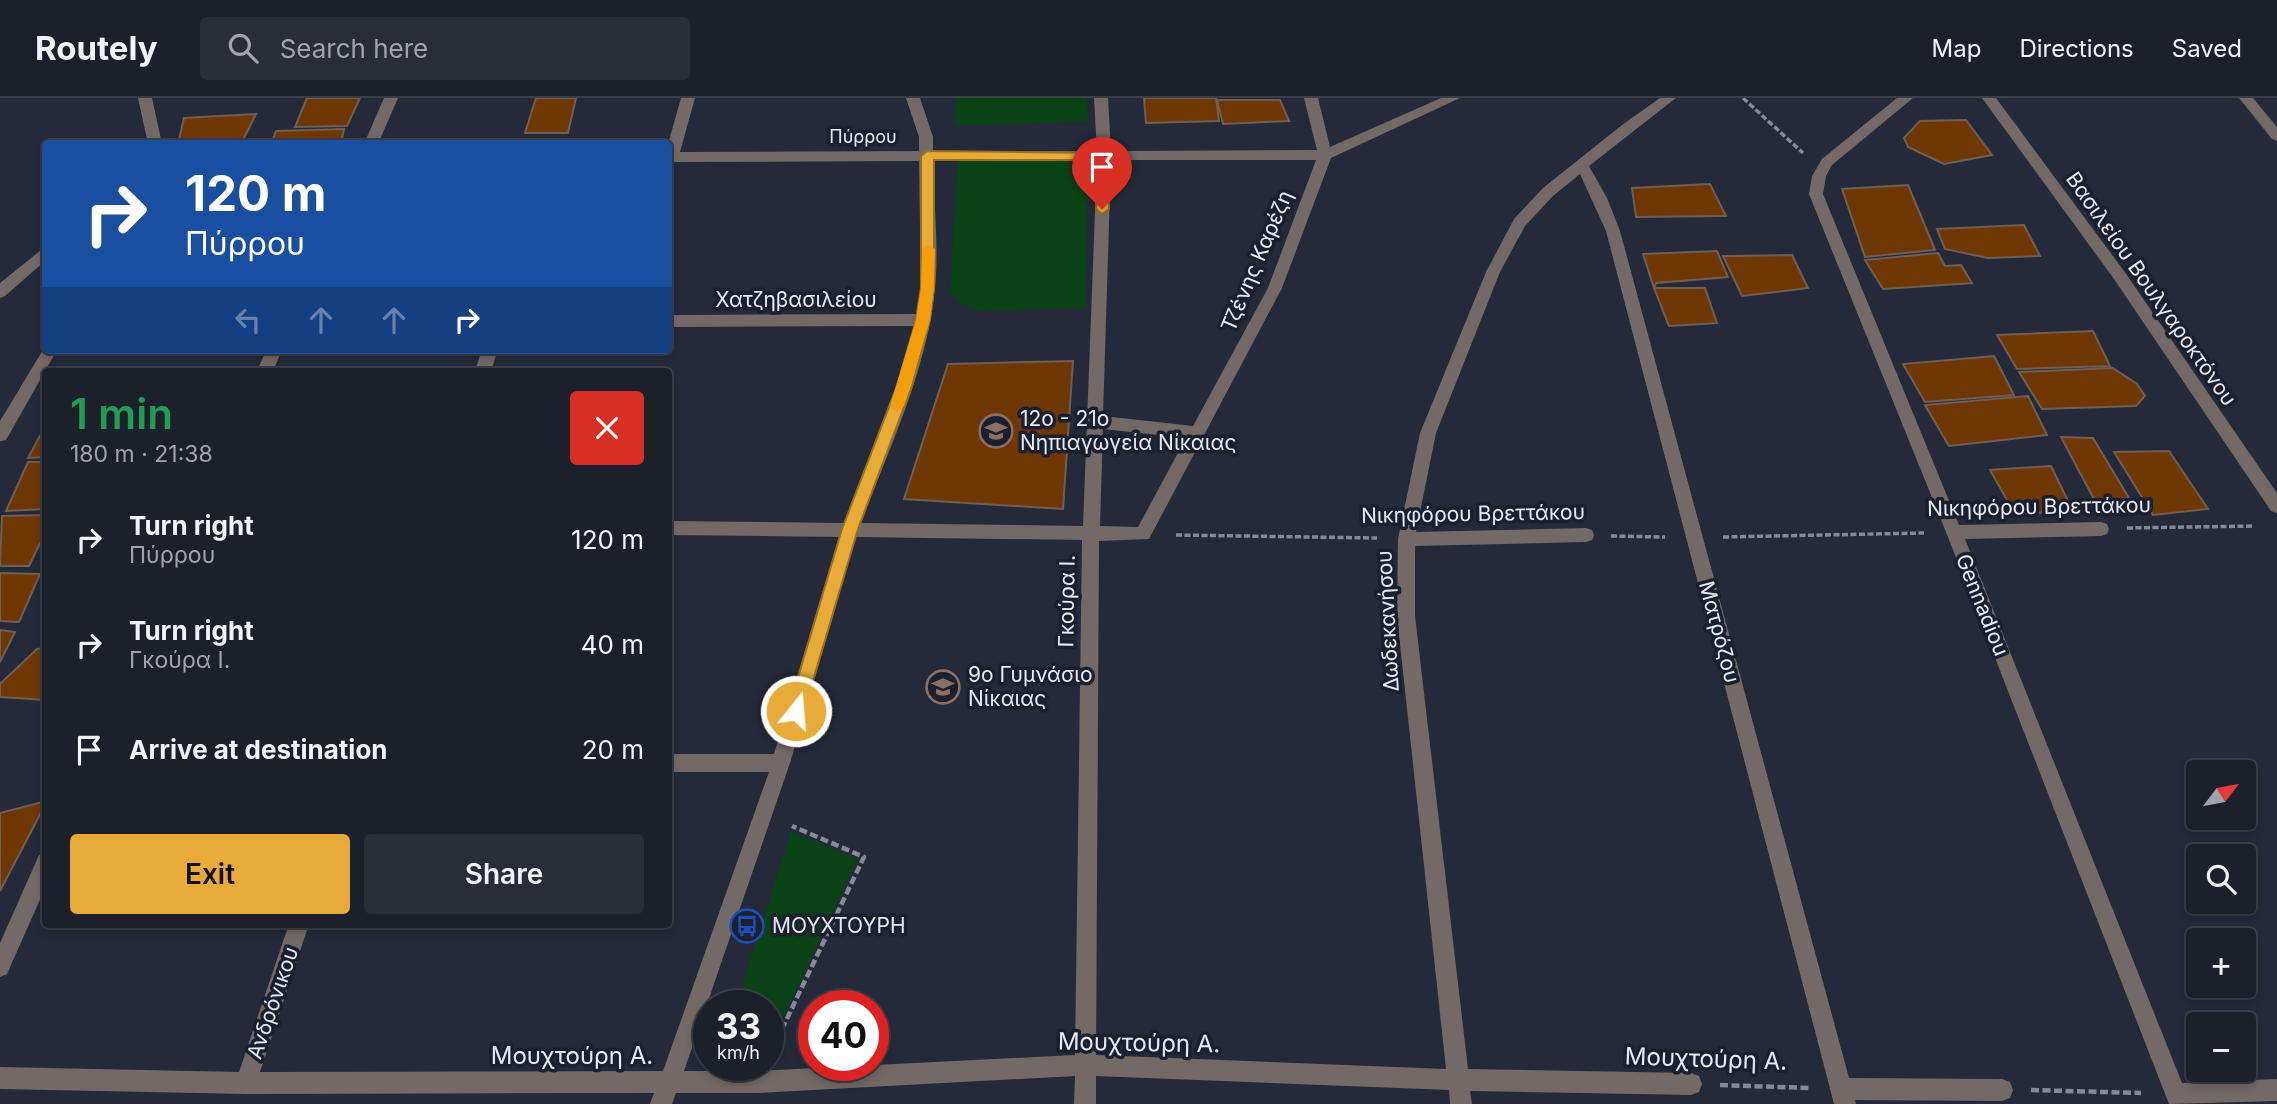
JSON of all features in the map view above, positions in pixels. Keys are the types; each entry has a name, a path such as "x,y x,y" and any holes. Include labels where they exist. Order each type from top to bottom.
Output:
{"street":[{"path":"145,98 155,140"},
{"path":"373,140 391,98"},
{"name":"Πύρρου","path":"688,98 672,157 1325,155"},
{"path":"661,1104 781,763 850,529 904,386 923,320 928,275 927,156 926,138 913,98"},
{"name":"Γκούρα Ι.","path":"1085,1104 1091,532 1104,156 1101,98"},
{"path":"1311,98 1325,155 1453,98"},
{"name":"Δωδεκανήσου","path":"1461,1104 1406,616 1406,538 1429,433 1493,272 1519,223 1548,192 1581,164 1669,98"},
{"path":"1827,162 1906,98"},
{"name":"Βασιλείου Βουλγαροκτόνου","path":"1989,98 2119,275 2277,506"},
{"path":"2246,98 2277,136"},
{"name":"Τζένης Καρέζη","path":"1143,534 1275,288 1325,155"},
{"name":"Gennadiou","path":"1827,162 1819,176 1815,194 1954,532 2178,1099"},
{"name":"Ματρόζου","path":"1581,164 1600,198 1612,231 1843,1097"},
{"path":"0,292 42,255"},
{"name":"Χατζηβασιλείου","path":"672,321 923,320"},
{"path":"0,435 47,354"},
{"path":"1096,422 1197,433"},
{"path":"672,528 1143,534"},
{"name":"Νικηφόρου Βρεττάκου","path":"1954,532 2101,529"},
{"name":"Νικηφόρου Βρεττάκου","path":"1406,538 1586,535"},
{"path":"672,763 781,763"},
{"path":"0,967 42,871"},
{"name":"Ανδρόνικου","path":"246,1083 298,928"},
{"name":"Μουχτούρη Α.","path":"0,1078 246,1083 757,1082 1086,1065 1458,1080 1691,1084"},
{"path":"667,1104 670,1082"},
{"path":"1843,1097 2002,1090"},
{"path":"2178,1099 2277,1090"}],"path":[{"path":"1743,98 1802,152 1827,162"},
{"name":"Νικηφόρου Βρεττάκου","path":"2101,529 2263,526"},
{"name":"Νικηφόρου Βρεττάκου","path":"1586,535 1693,537 1954,532"},
{"name":"Νικηφόρου Βρεττάκου","path":"1143,534 1406,538"},
{"path":"762,813 864,857 784,1025"},
{"name":"Μουχτούρη Α.","path":"1691,1084 1843,1097"},
{"path":"2002,1090 2178,1099"}],"green space":[{"path":"956,98 1087,98 1088,122 955,125"},
{"path":"958,156 1088,161 1086,308 979,311 962,304 950,293"},
{"path":"791,831 857,859 784,1016 784,990 741,990"}],"building":[{"path":"307,98 360,98 347,126 295,127"},
{"path":"536,98 576,98 568,133 525,133"},
{"path":"1144,98 1216,98 1219,121 1146,123"},
{"path":"1217,100 1280,100 1289,121 1223,124"},
{"path":"256,114 243,140 179,140 184,118"},
{"path":"1966,120 1992,155 1944,164 1908,147 1904,138 1920,121"},
{"path":"344,129 342,140 273,140 276,131"},
{"path":"1710,184 1726,216 1636,217 1632,188"},
{"path":"1908,185 1935,250 1865,257 1842,189"},
{"path":"2024,225 2040,256 1988,258 1945,249 1937,229"},
{"path":"1717,251 1728,277 1656,283 1654,288 1643,254"},
{"path":"1938,253 1945,266 1961,265 1972,283 1883,289 1865,260"},
{"path":"1792,255 1808,288 1742,296 1723,256"},
{"path":"1654,288 1705,288 1717,323 1669,326"},
{"path":"2093,331 2110,366 2017,369 1997,335"},
{"path":"1994,356 2014,395 1925,402 1903,364"},
{"path":"1073,361 1063,509 904,499 948,364"},
{"path":"2113,368 2137,384 2145,396 2136,406 2042,409 2019,372"},
{"path":"2028,396 2047,435 1949,446 1925,405"},
{"path":"42,432 42,457 28,458"},
{"path":"2061,437 2093,438 2129,498 2096,503"},
{"path":"2169,451 2208,509 2153,515 2114,452"},
{"path":"28,462 42,462 42,509 6,511"},
{"path":"2051,466 2073,511 2015,514 1990,470"},
{"path":"42,515 42,539 29,566 0,566 2,516"},
{"path":"0,573 40,574 19,622 0,621"},
{"path":"0,630 15,632 0,662"},
{"path":"42,648 42,700 0,697 0,684 37,649"},
{"path":"42,802 42,811 0,891 0,813"}],"slow traffic":[{"path":"897,406 923,320 928,287 928,249"}],"place":[{"name":"12ο - 21ο Νηπιαγωγεία Νίκαιας","path":"996,431"},
{"name":"9ο Γυμνάσιο Νίκαιας","path":"943,687"},
{"name":"ΜΟΥΧΤΟΥΡΗ","path":"747,926"}],"route":[{"path":"796,711 850,529 904,386 923,320 928,287 927,156 1104,156 1102,209"}]}
